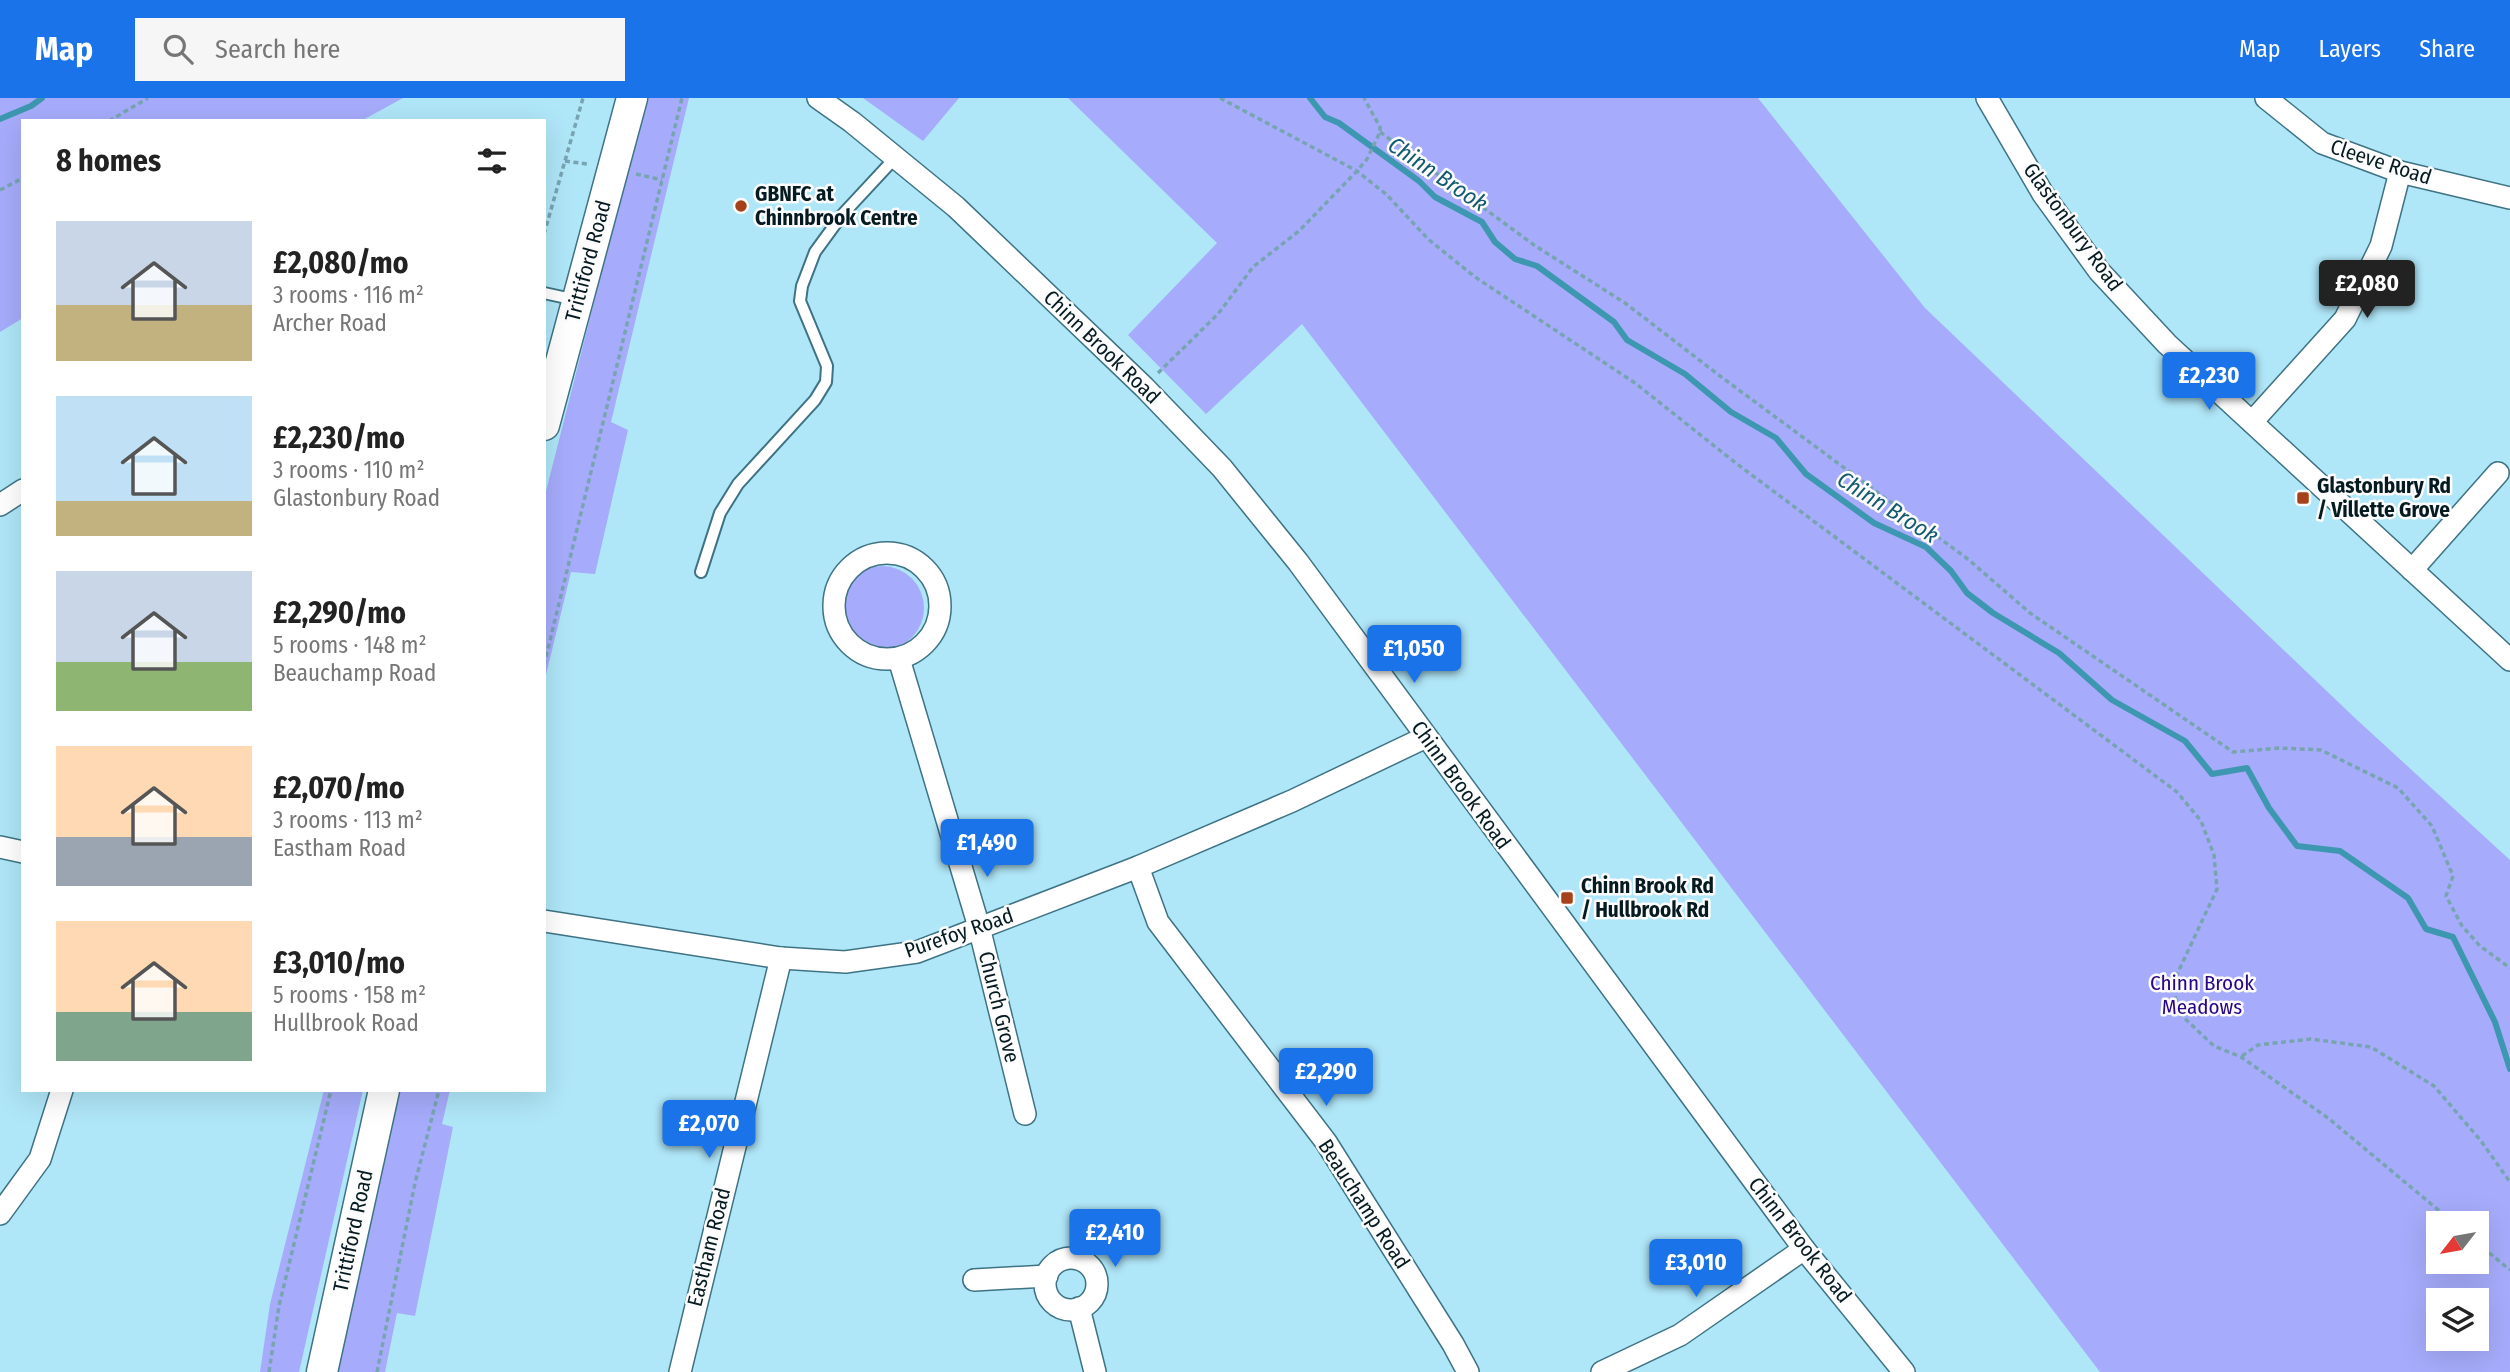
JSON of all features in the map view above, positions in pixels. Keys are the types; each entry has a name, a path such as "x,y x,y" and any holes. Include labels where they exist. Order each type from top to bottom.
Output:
{"street":[{"name":"Trittiford Road","path":"546,418 632,98"},
{"name":"Chinn Brook Road","path":"818,98 956,207 1144,387 1231,478 1298,562 1804,1249 1904,1372"},
{"name":"Glastonbury Road","path":"1987,98 2043,194 2099,271 2167,344 2510,660"},
{"name":"Cleeve Road","path":"2266,98 2322,143 2400,172 2510,198"},
{"path":"2252,422 2345,319 2381,246 2400,172"},
{"path":"2412,570 2498,472"},
{"path":"0,505 21,491"},
{"path":"880,553 898,554 915,561 928,572 937,588 940,606 938,624 929,640 916,652 899,659 882,660 865,655 850,646 840,632 834,616 834,598 839,582 849,568 863,558 880,553"},
{"name":"Church Grove","path":"899,659 979,927 1025,1114"},
{"name":"Purefoy Road","path":"546,921 781,958 845,962 917,952 1138,867 1292,802 1426,737"},
{"path":"0,847 21,852"},
{"name":"Beauchamp Road","path":"1138,867 1158,922 1326,1142 1468,1372"},
{"name":"Eastham Road","path":"680,1372 781,958"},
{"path":"0,1214 40,1160 61,1092"},
{"name":"Trittiford Road","path":"322,1372 384,1092"},
{"path":"1602,1372 1680,1335 1804,1249"},
{"path":"1065,1259 1082,1260 1090,1265 1095,1273 1097,1290 1087,1304 1079,1308 1063,1308 1056,1305 1047,1292 1047,1276 1057,1262 1065,1259"},
{"path":"974,1280 1047,1276"},
{"path":"1079,1308 1095,1372"}],"lane":[{"path":"701,572 720,513 728,500 751,468 815,400 826,382 827,366 800,301 802,286 815,252 842,215 895,158"},
{"path":"546,293 578,301"}],"path":[{"path":"112,119 148,98"},
{"path":"546,227 583,98"},
{"path":"546,657 682,98"},
{"path":"1220,98 1357,171 1387,195 1428,239 1475,277 1636,383 1737,464 2177,792 2201,821 2214,855 2217,889 2172,985 2179,1014 2214,1046 2241,1057 2328,1118 2440,1211"},
{"path":"1144,387 1218,314 1252,267 1299,231 1367,159 1380,127 1364,98"},
{"path":"1380,132 1534,245 1625,303 1969,560 2030,613 2233,752 2280,748 2321,750 2398,788 2432,826 2453,876 2446,896 2462,926 2480,946 2510,968"},
{"path":"0,190 21,179"},
{"path":"2241,1057 2258,1045 2311,1039 2371,1047 2434,1086 2481,1141 2510,1182"},
{"path":"269,1372 279,1306 331,1092"},
{"path":"377,1372 415,1183 438,1092"},
{"path":"2489,1253 2510,1270"}],"green space":[{"path":"0,98 403,98 365,119 21,119 21,319 0,332"},
{"path":"646,98 689,98 611,422 628,430 595,574 571,572 546,675 546,491"},
{"path":"863,98 959,98 923,141"},
{"name":"Chinn Brook Meadows","path":"1068,98 1758,98 1925,308 2356,719 2510,860 2510,1372 2100,1372 1302,324 1206,414 1128,335 1217,243"},
{"path":"882,566 898,569 917,585 924,608 921,624 905,643 882,650 866,647 847,631 840,608 843,592 859,573"},
{"path":"323,1092 363,1092 299,1372 260,1372 270,1304"},
{"path":"396,1092 450,1092 442,1124 453,1127 415,1316 397,1313 385,1372 330,1372"}],"waterway":[{"name":"Chinn Brook","path":"0,119 31,106 42,98"},
{"name":"Chinn Brook","path":"1310,98 1325,117 1339,123 1419,181 1435,197 1482,222 1495,242 1515,259 1537,266 1614,322 1627,340 1685,374 1731,412 1776,438 1806,474 1874,523 1926,547 1951,571 1967,593 1993,613 2059,653 2112,700 2185,741 2212,774 2247,768 2269,808 2297,846 2340,851 2408,898 2426,929 2453,937 2495,1022 2510,1069"}],"place":[{"name":"GBNFC at Chinnbrook Centre","path":"741,206"},
{"name":"Glastonbury Rd / Villette Grove","path":"2303,498"},
{"name":"Chinn Brook Rd / Hullbrook Rd","path":"1567,898"}]}
